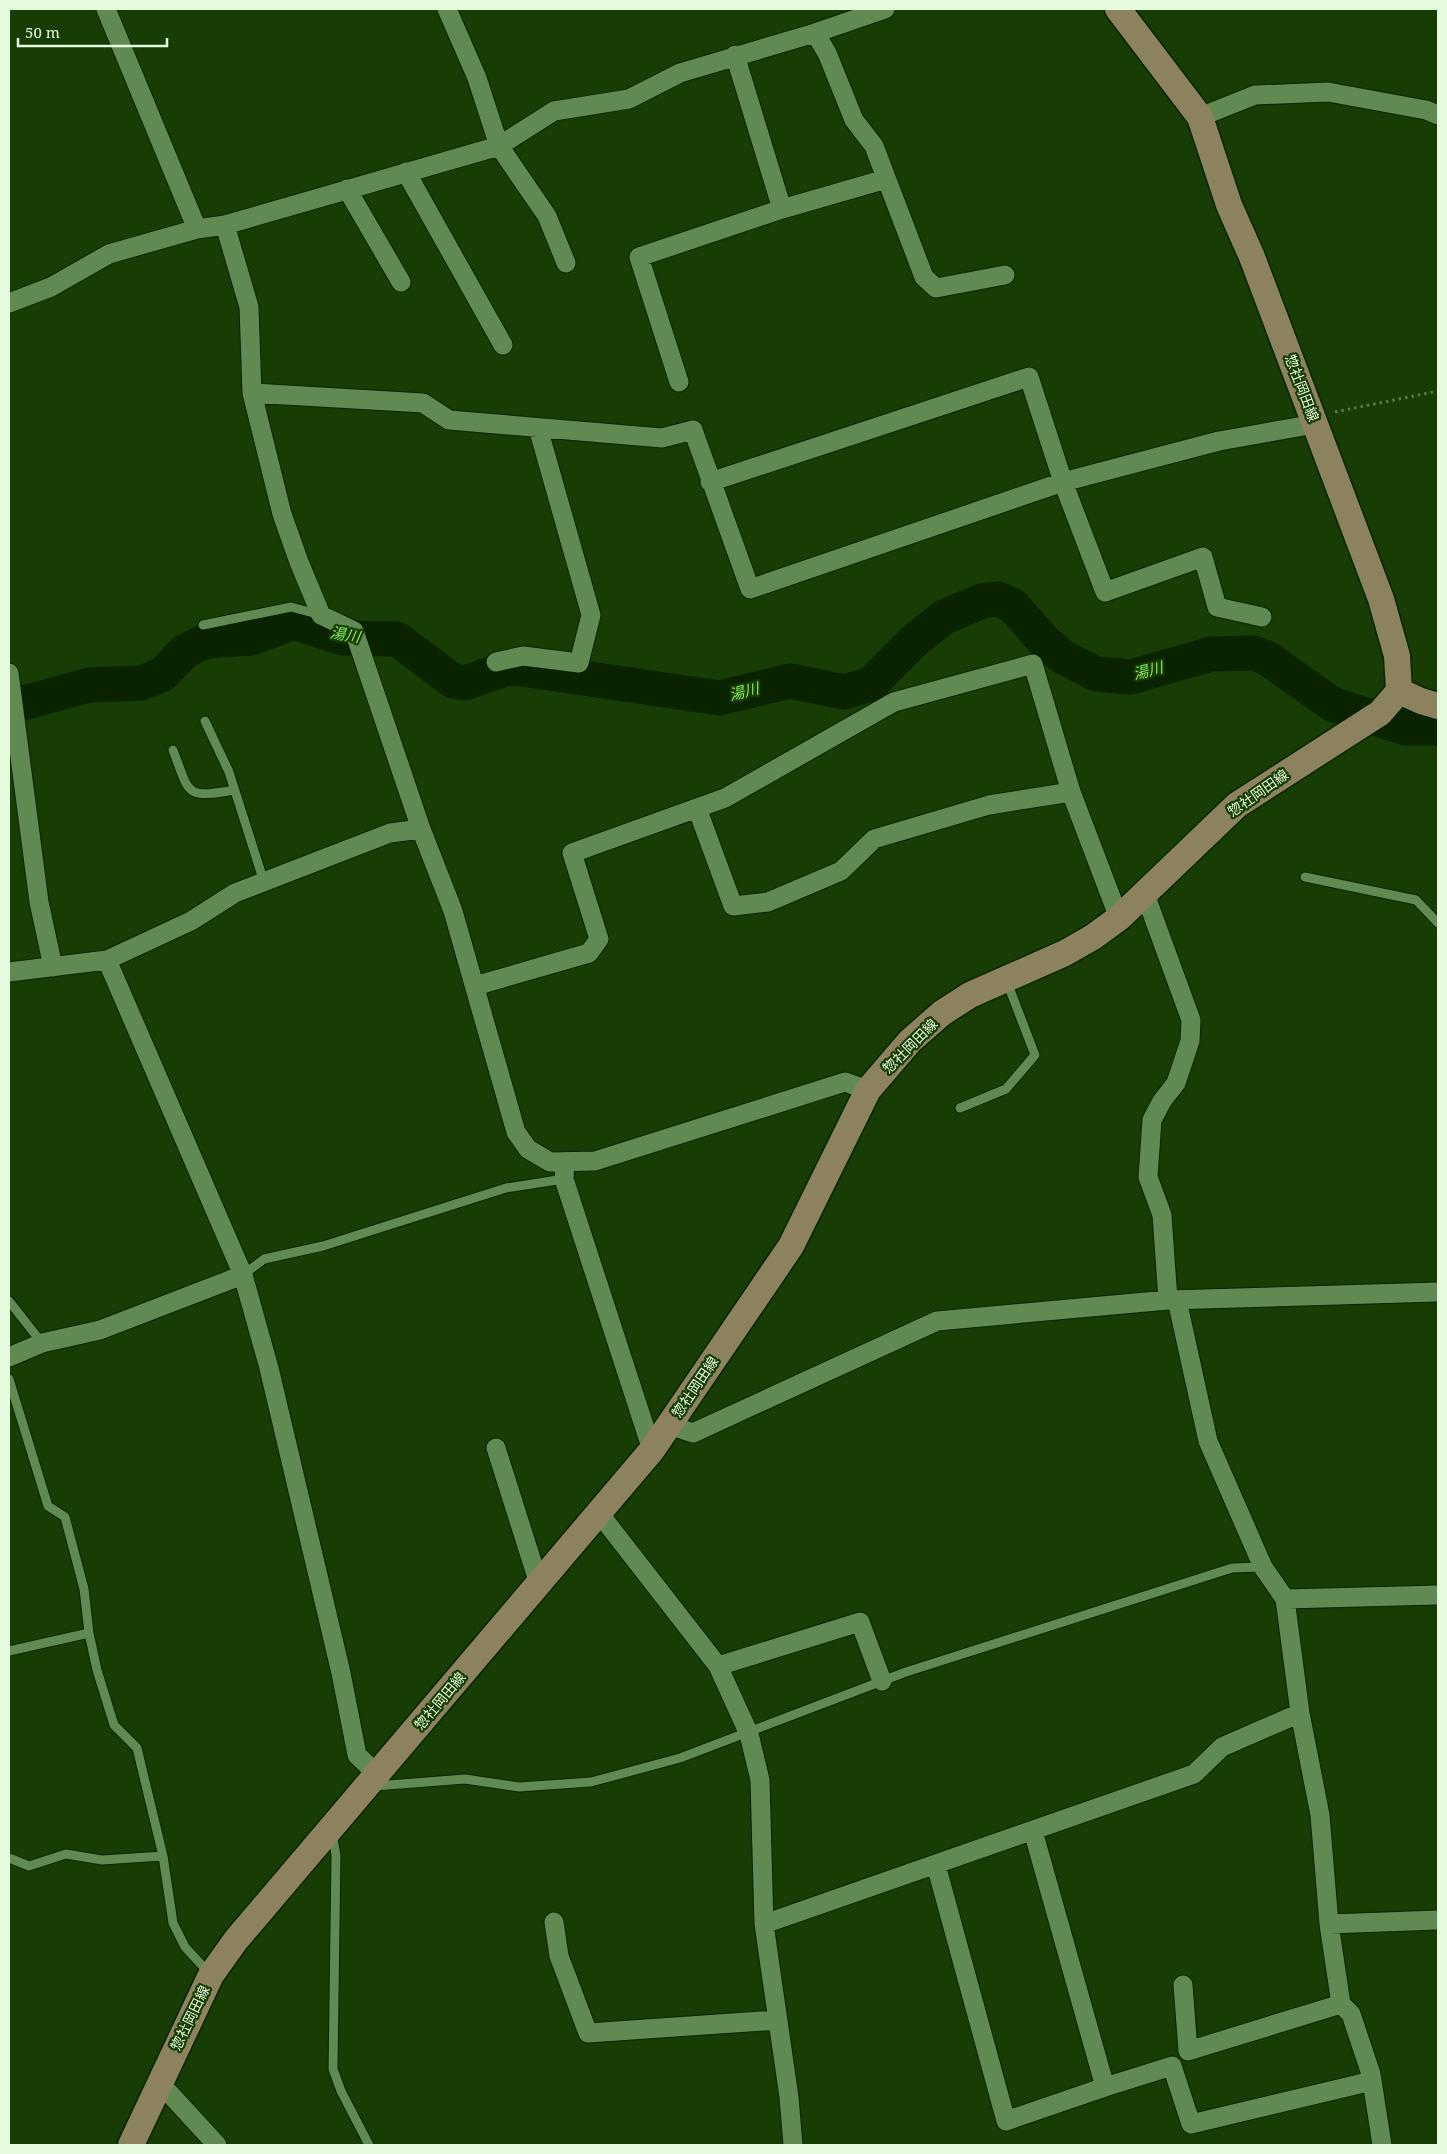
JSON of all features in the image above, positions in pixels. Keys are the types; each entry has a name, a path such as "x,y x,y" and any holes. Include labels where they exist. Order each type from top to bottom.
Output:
{"main road":[{"name":"惣社岡田線","path":"131,2145 211,1975 236,1940 331,1831 652,1450 791,1246 868,1090 910,1041 942,1013 970,995 1065,953 1119,918 1237,805 1380,713 1400,691 1398,656 1381,599 1252,257 1229,205 1200,117 1118,9"},
{"path":"1400,691 1421,701 1438,706"}],"street":[{"path":"106,9 197,229"},
{"path":"447,9 477,78 499,146 547,216 566,263"},
{"path":"9,303 51,287 110,254 197,229 225,225 499,146 554,111 629,99 680,73 735,55 815,33 885,9"},
{"path":"815,33 827,53 854,120 874,146 924,277 936,288 1004,275"},
{"path":"735,55 782,209"},
{"path":"1200,117 1255,95 1328,92 1426,110 1438,115"},
{"path":"406,172 504,345"},
{"path":"679,382 639,257 782,209 886,179"},
{"path":"348,189 401,282"},
{"path":"225,225 249,307 252,393 282,514 321,616 354,632 421,829 453,911 516,1132 528,1150 564,1170 652,1450"},
{"path":"710,482 1029,377 1063,482 1105,592 1203,557 1217,607 1262,617"},
{"path":"252,393 423,403 449,420 538,428 662,438 693,430 710,482 750,589 1063,482 1219,441 1314,421"},
{"path":"496,662 523,656 579,662 591,615 538,428"},
{"path":"475,986 589,953 599,940 572,853 725,798 894,702 1033,664 1071,792 1119,918"},
{"path":"9,673 39,902 53,967"},
{"path":"697,808 733,906 768,902 841,871 874,839 989,805 1071,792"},
{"path":"9,972 107,960 191,921 235,892 390,833 421,829"},
{"path":"1145,894 1191,1020 1190,1041 1176,1083 1162,1101 1152,1120 1148,1177 1162,1215 1173,1300 1208,1441 1263,1567 1285,1599 1300,1713 1320,1815 1330,1924 1341,2004 1350,2014 1372,2081 1382,2145"},
{"path":"107,960 243,1275 269,1368 341,1673 357,1755 373,1780"},
{"path":"564,1170 845,1082 868,1090"},
{"path":"9,1357 42,1343 100,1330 243,1275"},
{"path":"669,1425 693,1433 937,1321 1173,1300 1438,1292"},
{"path":"496,1448 539,1584"},
{"path":"599,1513 718,1666 749,1734 760,1780 764,1924 789,2097 793,2145"},
{"path":"1285,1599 1438,1595"},
{"path":"718,1666 860,1622 882,1681"},
{"path":"764,1924 1194,1774 1222,1746 1300,1713"},
{"path":"1033,1831 1105,2087"},
{"path":"936,1865 1006,2122 1105,2087 1172,2066 1191,2124 1372,2081"},
{"path":"1330,1924 1438,1920"},
{"path":"554,1922 559,1956 588,2033 777,2020"},
{"path":"1183,1985 1188,2051 1341,2004"},
{"path":"159,2082 216,2145"}],"lane":[{"path":"203,625 291,607 321,616"},
{"path":"205,722 229,772 264,882"},
{"path":"173,750 186,785 193,792 204,796 234,790"},
{"path":"1305,877 1416,900 1438,923"},
{"path":"960,1108 1006,1088 1034,1055 1006,979"},
{"path":"243,1275 264,1259 323,1246 564,1170"},
{"path":"9,1301 42,1343"},
{"path":"9,1379 48,1506 65,1517 84,1589 89,1633 97,1670 114,1725 137,1748 163,1856 173,1923 185,1947 211,1975"},
{"path":"373,1780 465,1779 519,1787 591,1782 680,1758 749,1734 882,1681 1232,1568 1263,1567"},
{"path":"9,1651 89,1633"},
{"path":"331,1831 336,1855 334,2069 341,2091 369,2145"},
{"path":"9,1858 29,1866 66,1854 102,1860 163,1856"}],"path":[{"path":"1314,421 1438,391"}],"waterway":[{"name":"湯川","path":"9,707 89,685 142,683 163,674 185,651 206,641 251,638 294,622 343,638 397,639 453,681 465,683 505,669 522,669 719,698 790,681 844,692 871,684 915,640 944,617 982,601 998,599 1012,605 1044,641 1063,657 1096,674 1131,677 1211,654 1254,653 1267,658 1332,704 1405,728 1438,728"}]}
